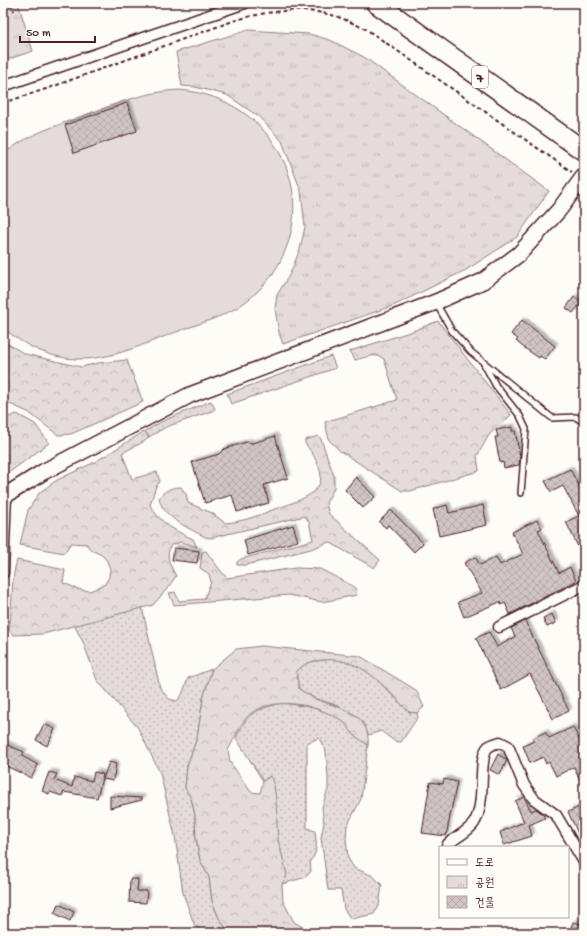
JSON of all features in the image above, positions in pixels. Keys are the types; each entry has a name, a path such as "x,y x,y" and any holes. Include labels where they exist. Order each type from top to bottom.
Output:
{"highway":[{"name":"7","path":"376,3 584,151"}],"street":[{"path":"3,86 245,3"},
{"path":"3,573 4,496 42,472 190,395 436,302 483,281 520,254 559,210 583,178"},
{"path":"499,627 584,585"},
{"path":"447,846 474,824 481,806 483,783 482,757 488,747 500,742 508,746 524,785 534,799 556,815 584,862"}],"lane":[{"path":"436,302 452,331 471,352 552,418 576,417 584,422"},
{"path":"482,361 496,386 520,416 526,429 521,493"}],"path":[{"path":"11,3 14,11"},
{"path":"3,103 46,89 233,21 263,13 302,10 335,16 366,29 583,178"}],"green space":[{"path":"3,3 18,3 33,51 3,61"},
{"path":"248,30 309,34 330,40 364,57 549,191 517,237 466,270 395,305 283,344 279,333 275,309 277,295 290,274 300,249 305,227 301,191 282,141 259,117 227,95 195,87 182,86 176,52"},
{"path":"180,90 214,97 242,112 265,132 282,158 292,187 293,217 286,249 269,279 250,298 231,311 116,354 90,359 67,358 38,350 20,340 3,328 3,155 22,141 32,136 85,115 143,95"},
{"path":"438,321 511,415 489,435 477,456 479,471 410,491 402,491 340,451 329,440 325,422 397,400 384,359 374,356 355,360 350,351 410,332"},
{"path":"3,341 25,354 81,367 98,363 127,360 143,402 71,434 58,435 28,412 3,401"},
{"path":"331,356 336,368 231,404 227,394"},
{"path":"211,401 215,409 212,411 166,427 149,437 145,431 165,420"},
{"path":"17,414 35,424 49,443 3,477 3,419"},
{"path":"145,431 149,437 145,441 122,453 132,479 157,472 160,482 156,486 150,505 163,522 193,539 197,547 181,542 171,545 168,557 170,565 176,576 153,605 43,634 13,635 9,630 13,577 17,560 65,570 63,583 81,590 90,591 105,584 109,577 110,569 107,561 102,555 91,550 86,544 71,543 64,553 20,545 28,510 40,492 57,480 95,462"},
{"path":"318,436 321,439 334,476 334,488 326,503 329,514 380,560 374,568 329,542 311,549 246,565 237,565 237,562 241,559 313,540 309,522 305,516 210,538 184,526 170,516 161,504 159,497 164,492 171,488 181,487 186,494 188,503 212,513 225,523 251,518 302,499 318,487 321,479 320,469 305,443 305,440"},
{"path":"206,551 227,578 296,568 320,569 355,587 357,595 322,602 289,595 174,605 169,593 175,592 179,601 204,599 211,582 209,574 200,568 202,552"},
{"path":"142,607 160,688 169,699 177,701 182,695 188,678 212,669 203,699 197,738 187,766 185,788 191,798 195,815 196,839 200,860 209,877 212,901 219,918 230,933 201,933 194,924 183,893 175,836 160,773 138,728 97,680 83,642 74,625"},
{"path":"262,646 360,656 416,690 424,707 417,713 409,712 371,675 361,668 349,663 337,660 311,662 302,666 296,672 299,689 315,699 343,709 359,718 368,734 368,745 355,736 341,720 320,710 297,704 274,704 253,712 245,719 228,750 230,762 251,792 260,793 263,781 270,776 273,781 276,797 278,839 287,875 282,884 283,901 294,922 313,933 230,933 219,918 212,901 209,877 200,860 196,839 195,815 191,798 185,788 187,766 197,738 203,699 212,669 236,649"},
{"path":"332,659 353,662 374,676 409,712 417,713 418,717 401,742 394,741 381,731 369,735 357,716 336,705 314,698 299,689 296,672 307,662"},
{"path":"280,703 304,706 329,713 343,721 368,745 361,799 347,826 346,838 348,858 354,868 373,876 382,885 379,906 374,914 351,919 344,909 341,890 328,890 321,838 324,823 322,807 328,789 328,777 326,752 319,738 307,743 307,828 315,831 316,843 315,854 310,861 311,871 306,877 282,884 275,817 274,782 270,776 263,781 236,738 248,717 263,708"}],"building":[{"path":"127,103 137,131 74,153 65,125"},
{"path":"574,297 581,303 573,313 566,308"},
{"path":"522,320 555,346 545,359 540,356 539,358 523,347 516,341 518,339 511,334"},
{"path":"512,427 512,431 515,431 520,456 519,465 504,468 503,462 500,463 495,437 498,437 496,430"},
{"path":"275,436 288,478 264,485 269,503 237,512 232,495 205,503 192,462 219,454 224,449 246,442 253,443"},
{"path":"570,469 584,496 584,559 566,522 579,516 563,486 551,492 545,481"},
{"path":"356,477 375,497 363,508 345,490"},
{"path":"447,505 449,513 483,505 487,525 439,536 433,509"},
{"path":"391,510 423,543 414,552 388,525 386,528 379,522"},
{"path":"537,520 542,528 538,530 559,573 570,567 576,581 510,614 505,603 501,605 500,602 464,617 458,602 482,593 464,563 475,557 480,565 496,557 500,565 523,554 512,532"},
{"path":"293,525 298,541 248,555 244,540"},
{"path":"174,548 199,551 197,563 172,560"},
{"path":"552,614 556,623 547,627 543,618"},
{"path":"525,621 569,711 553,719 530,674 501,690 476,638 489,632 497,647 515,637 511,628"},
{"path":"44,724 55,729 47,746 36,740"},
{"path":"573,727 584,750 584,789 574,767 556,776 549,762 546,764 543,757 530,763 523,746 534,741 533,738 545,732 549,738"},
{"path":"5,744 24,752 22,756 38,765 31,778 6,766 7,763 3,762 3,749"},
{"path":"498,754 507,760 500,775 490,770"},
{"path":"109,762 116,764 113,781 103,779"},
{"path":"49,772 57,774 54,780 72,787 74,777 92,781 94,772 103,774 97,798 64,792 62,796 50,792 49,794 42,791"},
{"path":"444,779 457,782 446,836 422,833 430,782 443,784"},
{"path":"110,796 142,798 142,800 110,808"},
{"path":"524,797 531,811 536,809 542,813 545,818 529,825 532,836 504,845 500,832 524,822 515,801"},
{"path":"584,805 584,846 568,812"},
{"path":"130,879 138,879 137,891 147,891 146,903 129,902"},
{"path":"59,904 74,912 70,921 54,913"},
{"path":"573,922 584,925 584,933 569,933"}]}
